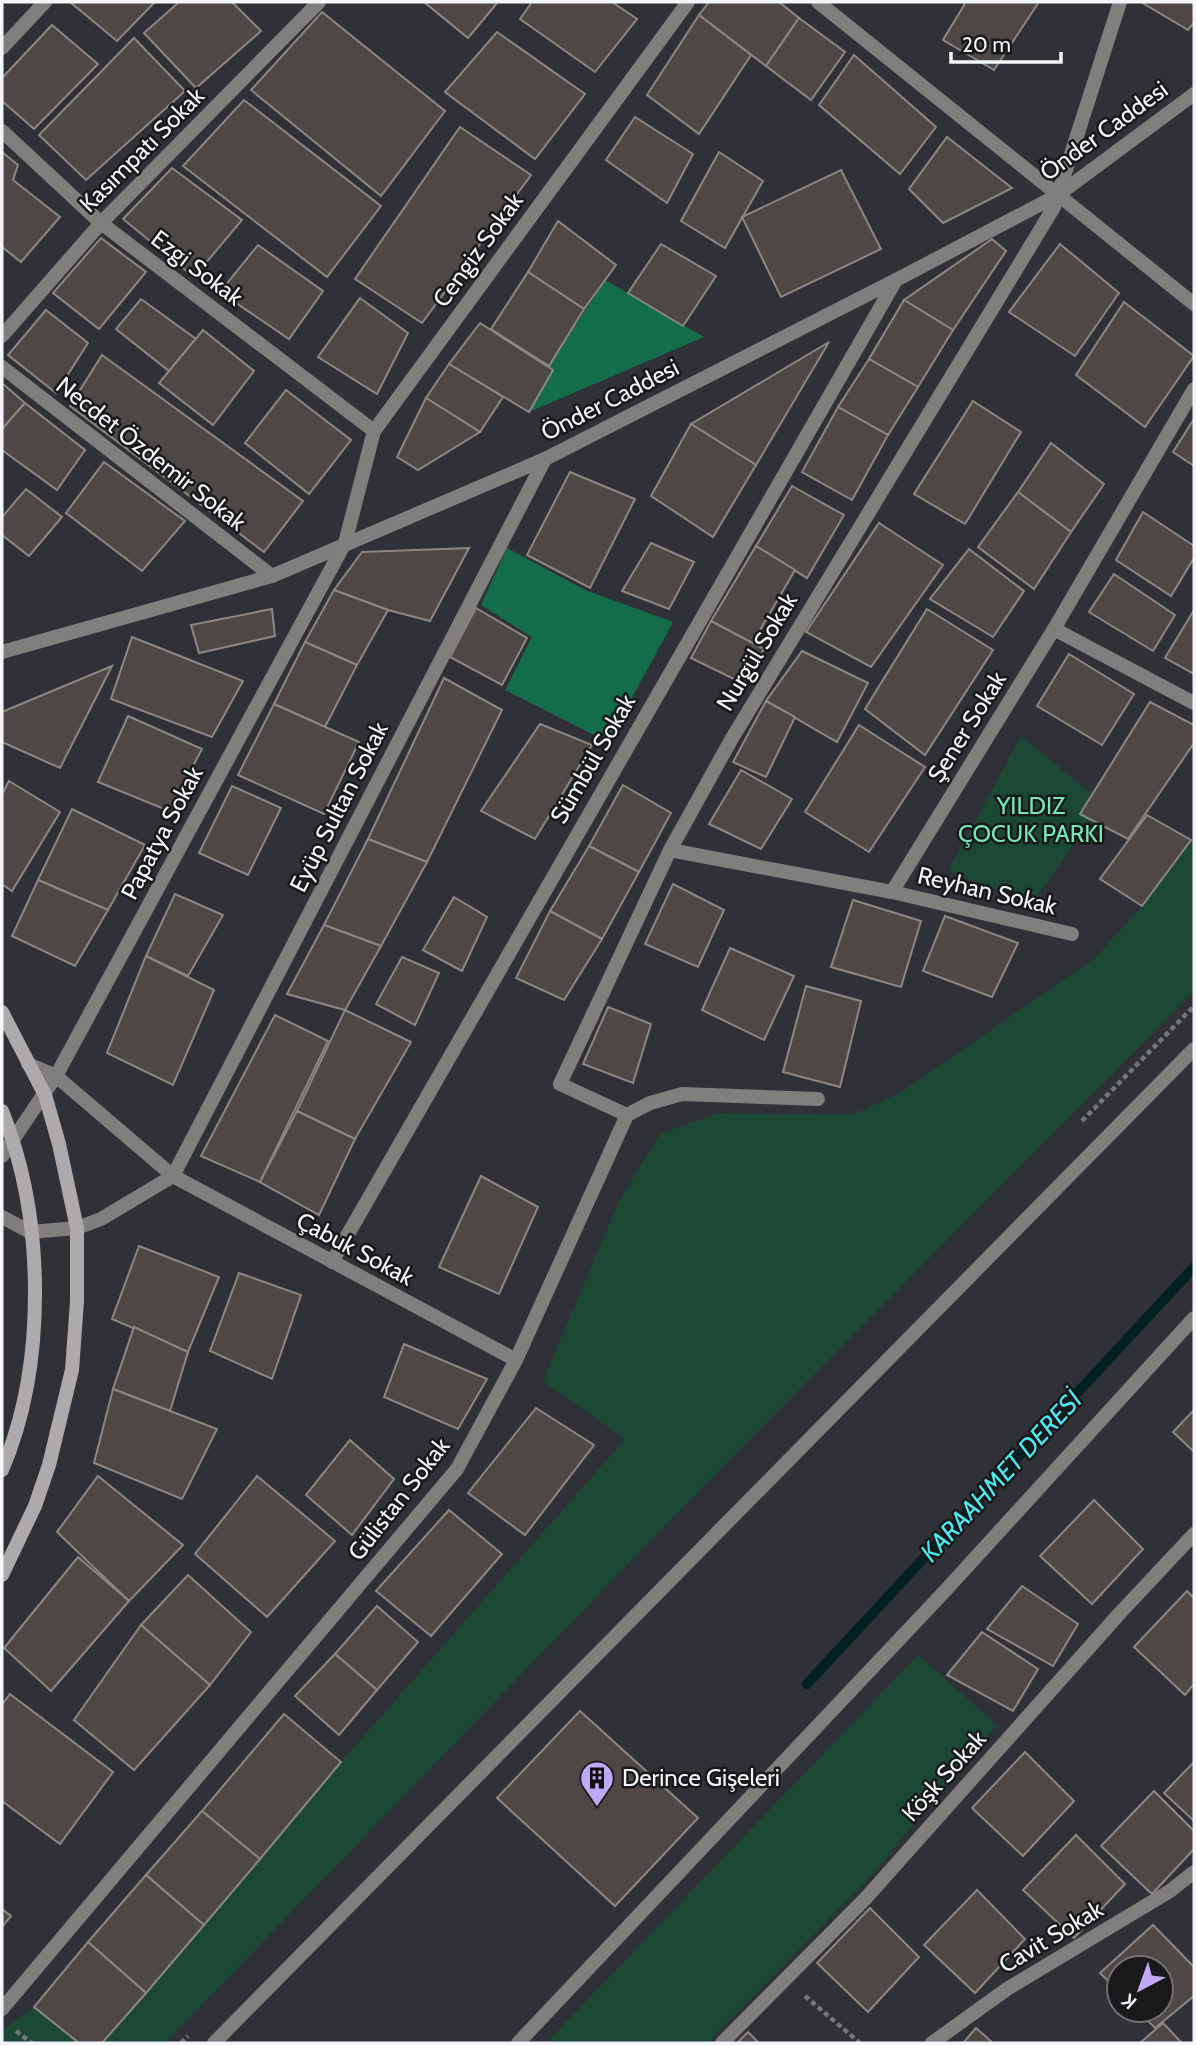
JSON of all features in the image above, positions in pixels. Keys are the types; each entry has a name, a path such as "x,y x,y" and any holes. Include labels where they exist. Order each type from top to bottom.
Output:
{"main road":[{"path":"2,1012 45,1095 59,1144 77,1228 77,1301 72,1370 64,1409 35,1506 2,1575"},
{"path":"2,1111 13,1140 30,1231 34,1310 27,1383 2,1470"}],"street":[{"path":"2,48 45,2"},
{"name":"Kasımpatı Sokak","path":"2,336 101,223 319,2"},
{"name":"Cengiz Sokak","path":"345,543 374,431 688,2"},
{"path":"818,2 1194,304"},
{"name":"Nurgül Sokak","path":"626,1115 560,1084 670,850 731,740 1054,207 1120,2"},
{"name":"Önder Caddesi","path":"2,652 272,576 545,459 1058,195 1194,94"},
{"name":"Ezgi Sokak","path":"2,131 101,223 374,431"},
{"name":"Sümbül Sokak","path":"331,1262 896,280"},
{"name":"Necdet Özdemir Sokak","path":"2,367 272,576"},
{"name":"Şener Sokak","path":"892,892 1054,629 1194,389"},
{"name":"Eyüp Sultan Sokak","path":"173,1176 545,459"},
{"name":"Papatya Sokak","path":"2,1156 56,1076 345,543"},
{"path":"1054,629 1194,703"},
{"path":"670,850 892,892"},
{"name":"Reyhan Sokak","path":"892,892 1072,934"},
{"path":"214,2043 1194,1049"},
{"name":"Çabuk Sokak","path":"28,1064 56,1076 173,1176 516,1360"},
{"path":"626,1115 650,1102 682,1094 818,1099"},
{"name":"Gülistan Sokak","path":"2,2009 457,1469 516,1360 626,1115"},
{"path":"2,1217 30,1231 77,1228 101,1219 173,1176"},
{"path":"518,2043 944,1592 1194,1318"},
{"name":"Köşk Sokak","path":"722,2043 865,1899 1194,1534"},
{"name":"Cavit Sokak","path":"932,2043 1006,1989 1160,1898 1194,1872"}],"path":[{"path":"785,1980 860,2043"}],"green space":[{"path":"605,280 704,337 529,412 553,370 549,366"},
{"path":"507,548 585,590 673,622 608,742 505,690 532,637 481,605"},
{"name":"YILDIZ ÇOCUK PARKI","path":"1021,736 1092,794 1080,813 1091,820 1032,904 948,871"},
{"path":"1194,836 1194,991 693,1497 165,2043 102,2043 341,1762 625,1439 543,1381 619,1201 660,1134 719,1113 852,1115 900,1093 1095,958 1142,906"},
{"path":"918,1655 997,1725 865,1883 707,2043 546,2043"},
{"path":"34,2007 79,2043 2,2043 2,2030"}],"building":[{"path":"70,2 155,2 117,41"},
{"path":"179,2 232,2 261,31 196,88 144,33"},
{"path":"424,2 498,2 468,38"},
{"path":"532,2 612,2 637,19 595,72 520,19"},
{"path":"709,2 779,2 799,18 766,66 699,15"},
{"path":"966,2 1039,2 994,70 943,40"},
{"path":"1141,2 1194,2 1194,22 1188,30"},
{"path":"322,12 445,111 381,196 251,90"},
{"path":"699,15 751,55 699,134 647,95"},
{"path":"799,18 845,52 811,100 766,66"},
{"path":"52,25 98,64 34,129 2,101 2,78"},
{"path":"497,32 585,94 535,159 445,92"},
{"path":"134,38 185,91 86,180 39,135"},
{"path":"854,55 936,127 900,174 819,105"},
{"path":"244,100 381,206 327,277 183,166"},
{"path":"635,117 693,154 667,203 606,160"},
{"path":"460,127 531,175 422,323 355,279"},
{"path":"947,137 1012,188 943,223 909,189"},
{"path":"2,152 18,165 13,180 60,217 21,262 2,247"},
{"path":"719,152 763,181 725,248 681,221"},
{"path":"172,168 242,220 194,277 123,219"},
{"path":"841,170 881,249 781,297 742,217"},
{"path":"558,221 616,265 584,309 528,272"},
{"path":"101,238 146,272 99,329 53,293"},
{"path":"992,239 1006,251 953,330 904,300"},
{"path":"661,244 716,276 683,326 628,293"},
{"path":"1060,244 1119,293 1075,356 1009,312"},
{"path":"258,245 323,291 289,339 220,292"},
{"path":"528,272 584,309 549,366 491,329"},
{"path":"360,298 408,333 377,394 318,357"},
{"path":"141,299 196,339 169,371 116,329"},
{"path":"904,300 953,330 918,387 869,359"},
{"path":"1124,302 1194,356 1145,427 1076,375"},
{"path":"46,310 88,343 56,393 8,355"},
{"path":"480,323 553,370 529,412 449,364"},
{"path":"203,330 254,371 213,425 159,383"},
{"path":"829,342 756,465 691,424"},
{"path":"102,355 303,501 264,552 70,406"},
{"path":"869,359 918,387 888,435 838,407"},
{"path":"449,364 503,397 480,432 426,398"},
{"path":"2,383 25,403 2,429"},
{"path":"286,390 351,440 309,494 245,443"},
{"path":"426,398 480,432 418,470 397,457"},
{"path":"973,401 1021,432 965,524 914,494"},
{"path":"25,403 85,450 57,490 2,450 2,429"},
{"path":"838,407 888,435 852,500 802,472"},
{"path":"1194,419 1194,466 1173,452"},
{"path":"691,424 756,465 713,537 651,496"},
{"path":"1051,443 1104,484 1071,532 1018,492"},
{"path":"104,462 185,521 142,571 66,513"},
{"path":"570,472 635,499 590,588 527,555"},
{"path":"792,486 844,515 807,578 756,546"},
{"path":"26,489 62,517 29,556 2,535 2,517"},
{"path":"1018,492 1071,532 1034,589 978,547"},
{"path":"1143,512 1194,546 1194,558 1171,596 1116,560"},
{"path":"879,523 943,565 871,667 806,632"},
{"path":"651,543 694,562 669,609 622,591"},
{"path":"756,546 795,570 752,644 711,621"},
{"path":"469,548 430,621 388,610 334,590 362,552"},
{"path":"969,549 1024,591 993,637 930,599"},
{"path":"1114,574 1175,615 1153,651 1089,612"},
{"path":"334,590 388,610 357,665 305,642"},
{"path":"476,608 527,638 502,685 450,657"},
{"path":"272,609 275,636 199,653 191,625"},
{"path":"927,609 993,650 925,755 865,709"},
{"path":"1194,610 1194,674 1165,658"},
{"path":"711,621 764,649 744,684 691,658"},
{"path":"132,637 243,681 212,737 111,699"},
{"path":"305,642 357,665 325,727 274,704"},
{"path":"802,651 868,683 837,742 766,701"},
{"path":"1069,654 1134,694 1102,745 1037,706"},
{"path":"112,666 60,768 2,742 2,712"},
{"path":"444,678 502,710 427,862 368,839"},
{"path":"766,701 795,717 766,777 733,762"},
{"path":"1150,702 1194,725 1194,743 1128,839 1080,814"},
{"path":"274,704 359,742 324,814 238,775"},
{"path":"128,716 202,749 169,811 98,782"},
{"path":"540,724 592,745 535,839 481,811"},
{"path":"859,725 925,767 869,852 805,812"},
{"path":"741,770 792,799 761,849 709,824"},
{"path":"9,781 60,812 12,891 2,884 2,794"},
{"path":"623,785 671,813 639,872 589,846"},
{"path":"232,786 281,808 248,875 199,853"},
{"path":"72,809 145,845 108,910 38,880"},
{"path":"1147,815 1191,840 1142,906 1100,879"},
{"path":"368,839 427,862 381,946 324,925"},
{"path":"589,846 639,872 602,939 550,911"},
{"path":"38,880 108,910 75,966 12,936"},
{"path":"673,884 724,910 698,967 645,944"},
{"path":"175,894 223,915 188,976 146,956"},
{"path":"454,897 487,917 462,971 423,950"},
{"path":"853,900 921,921 901,987 831,967"},
{"path":"550,911 602,939 564,1000 516,978"},
{"path":"945,916 1018,943 992,997 923,971"},
{"path":"324,925 381,946 345,1010 287,994"},
{"path":"730,948 794,976 764,1040 702,1010"},
{"path":"146,956 214,990 173,1085 107,1053"},
{"path":"402,957 439,973 415,1025 376,1004"},
{"path":"806,986 861,1001 840,1087 783,1072"},
{"path":"608,1007 651,1024 633,1083 583,1064"},
{"path":"345,1010 411,1042 355,1139 297,1111"},
{"path":"275,1015 328,1041 260,1182 201,1156"},
{"path":"297,1111 355,1139 319,1215 260,1182"},
{"path":"481,1176 538,1207 499,1294 439,1267"},
{"path":"139,1246 219,1277 188,1352 112,1319"},
{"path":"239,1273 301,1295 272,1379 210,1351"},
{"path":"134,1327 188,1352 170,1411 113,1389"},
{"path":"404,1344 487,1379 458,1429 384,1397"},
{"path":"113,1389 217,1429 182,1499 94,1463"},
{"path":"536,1408 594,1445 525,1535 468,1493"},
{"path":"1194,1410 1194,1452 1173,1432"},
{"path":"350,1440 394,1479 352,1535 306,1495"},
{"path":"98,1476 183,1545 129,1601 57,1532"},
{"path":"257,1476 335,1541 267,1617 195,1554"},
{"path":"1094,1500 1143,1549 1092,1604 1040,1556"},
{"path":"449,1510 502,1554 431,1636 376,1591"},
{"path":"78,1557 129,1601 51,1691 4,1648"},
{"path":"188,1575 251,1632 210,1685 141,1625"},
{"path":"1022,1586 1078,1624 1053,1666 987,1629"},
{"path":"1187,1591 1194,1598 1194,1684 1185,1695 1134,1647"},
{"path":"377,1606 418,1642 377,1690 335,1654"},
{"path":"141,1625 210,1685 134,1770 74,1720"},
{"path":"982,1632 1038,1669 1013,1711 947,1675"},
{"path":"335,1654 377,1690 339,1735 295,1696"},
{"path":"10,1694 113,1772 60,1844 2,1801 2,1705"},
{"name":"Derince Gişeleri","path":"580,1711 698,1818 615,1906 497,1798"},
{"path":"284,1714 341,1762 260,1859 202,1811"},
{"path":"1025,1752 1074,1801 1023,1856 972,1808"},
{"path":"1194,1762 1194,1821 1164,1793"},
{"path":"1154,1791 1194,1831 1194,1849 1152,1894 1101,1846"},
{"path":"202,1811 260,1859 204,1925 146,1875"},
{"path":"1076,1835 1125,1884 1074,1938 1023,1890"},
{"path":"146,1875 204,1925 146,1993 88,1942"},
{"path":"977,1890 1025,1939 975,1993 924,1945"},
{"path":"870,1908 919,1957 868,2012 817,1963"},
{"path":"2,1909 11,1916 2,1927"},
{"path":"1153,1925 1194,1967 1194,1996 1175,2012 1175,1954 1121,1954"},
{"path":"88,1942 146,1993 102,2043 79,2043 34,2007"},
{"path":"1164,2024 1182,2043 1140,2043"},
{"path":"976,2028 993,2043 963,2043"},
{"path":"748,2032 759,2043 737,2043"}],"waterway":[{"name":"KARAAHMET DERESİ","path":"807,1684 1194,1267"}],"place":[{"name":"Derince Gişeleri","path":"597,1808"}]}
